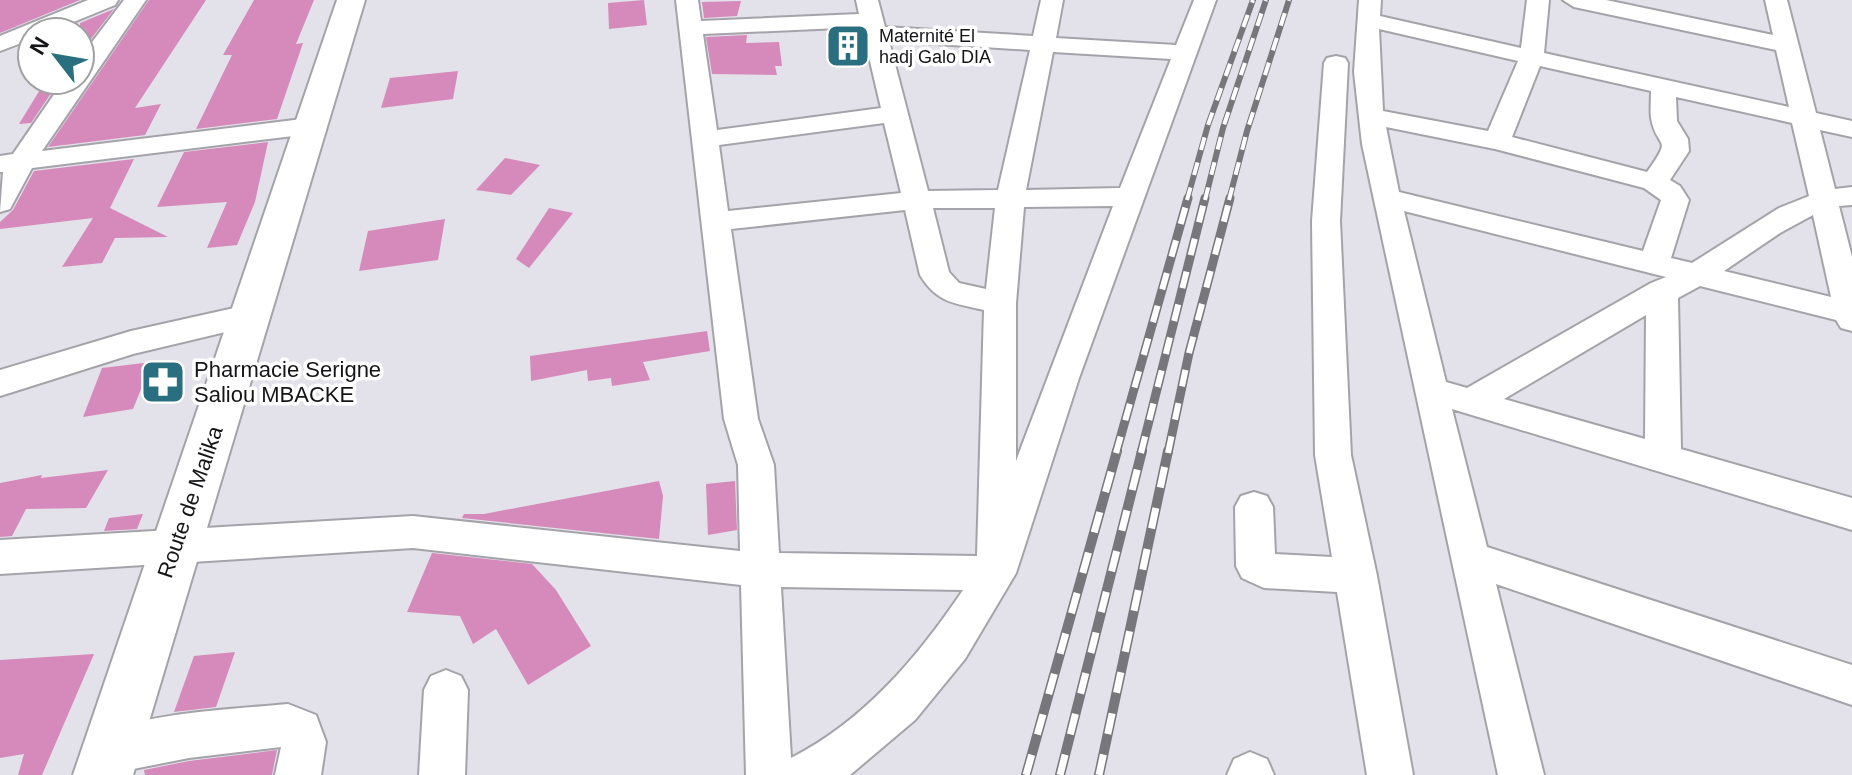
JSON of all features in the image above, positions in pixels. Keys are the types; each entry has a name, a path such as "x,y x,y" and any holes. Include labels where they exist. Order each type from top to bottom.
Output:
{"main road":[{"name":"Route de Malika","path":"105,764 351,0"}],"street":[{"path":"0,44 107,0"},
{"path":"96,53 135,0"},
{"path":"996,573 1000,303 1010,201 1052,0"},
{"path":"806,775 829,763 900,705 950,645 996,573 1062,378 1205,0"},
{"path":"1497,141 1532,57 1538,0"},
{"path":"1574,0 1787,45"},
{"path":"1388,198 1658,277 1696,274 1851,315 1838,199 1805,119 1776,0"},
{"path":"1521,775 1430,390 1370,116 1364,58 1369,10 1532,57 1852,129"},
{"path":"769,775 756,465 741,419 689,14 872,18 1043,44 1184,53"},
{"path":"872,18 935,275 941,284 962,295 1000,303"},
{"path":"1336,63 1326,221 1333,455 1357,576 1390,775"},
{"path":"1654,182 1676,151 1675,139 1664,121 1663,87"},
{"path":"0,203 11,162 63,96"},
{"path":"706,139 895,114"},
{"path":"1370,116 1497,141 1654,182 1670,192 1675,200 1658,277 1663,459"},
{"path":"11,162 310,126"},
{"path":"716,221 916,200 1129,197"},
{"path":"1696,274 1783,217 1838,199"},
{"path":"1471,402 1658,277"},
{"path":"0,383 131,343 252,315"},
{"path":"1430,390 1852,514"},
{"path":"1254,507 1256,566 1264,571 1357,576"},
{"path":"0,557 175,544 413,532 762,570 996,573"},
{"path":"1472,559 1852,685"},
{"path":"442,775 446,690"},
{"path":"105,764 189,736 288,725 300,730 304,742 298,775"}],"building":[{"path":"0,0 80,0 41,16 16,16 16,26 0,33"},
{"path":"149,0 206,0 135,108 161,104 145,135 48,147 83,96 96,96 96,77"},
{"path":"254,0 314,0 296,44 303,43 277,119 196,129 232,55 223,55"},
{"path":"644,0 647,25 609,29 608,3"},
{"path":"741,1 737,16 704,18 702,2"},
{"path":"114,9 96,32 96,16"},
{"path":"747,35 746,43 779,42 782,66 775,66 777,75 712,74 706,37"},
{"path":"458,71 453,99 381,108 390,78"},
{"path":"36,96 49,96 31,123 19,124"},
{"path":"268,142 255,202 237,245 207,248 227,202 157,207 184,152"},
{"path":"505,158 540,165 511,195 476,190"},
{"path":"134,159 110,208 168,237 115,238 102,263 62,267 93,218 0,229 0,222 13,210 34,171"},
{"path":"549,208 573,213 529,268 516,259"},
{"path":"445,219 438,260 359,271 368,231"},
{"path":"707,331 710,351 643,362 650,380 612,386 611,378 588,381 587,370 531,381 530,356"},
{"path":"152,362 133,409 83,417 102,368"},
{"path":"108,470 86,508 26,509 12,536 0,537 0,483 42,475 41,478"},
{"path":"659,481 663,496 659,539 462,518 464,514 484,514"},
{"path":"735,481 737,530 708,535 706,484"},
{"path":"143,514 137,529 104,531 109,518"},
{"path":"432,553 532,564 556,590 591,646 528,685 496,629 473,644 460,616 407,612"},
{"path":"235,652 216,707 174,712 194,656"},
{"path":"94,654 42,775 18,775 24,754 0,758 0,660"},
{"path":"277,750 272,775 145,775 144,770 189,761"}],"railway":[{"path":"1187,200 1208,125 1253,0"},
{"path":"1205,200 1223,128 1266,0"},
{"path":"1229,200 1247,131 1289,0"},
{"path":"1116,453 1188,198"},
{"path":"1141,453 1205,198"},
{"path":"1168,453 1189,353 1230,198"},
{"path":"1026,775 1117,451"},
{"path":"1060,775 1142,451"},
{"path":"1099,775 1168,451"}],"place":[{"name":"Maternité El hadj Galo DIA","path":"848,46"},
{"name":"Pharmacie Serigne Saliou MBACKE","path":"163,382"}]}
